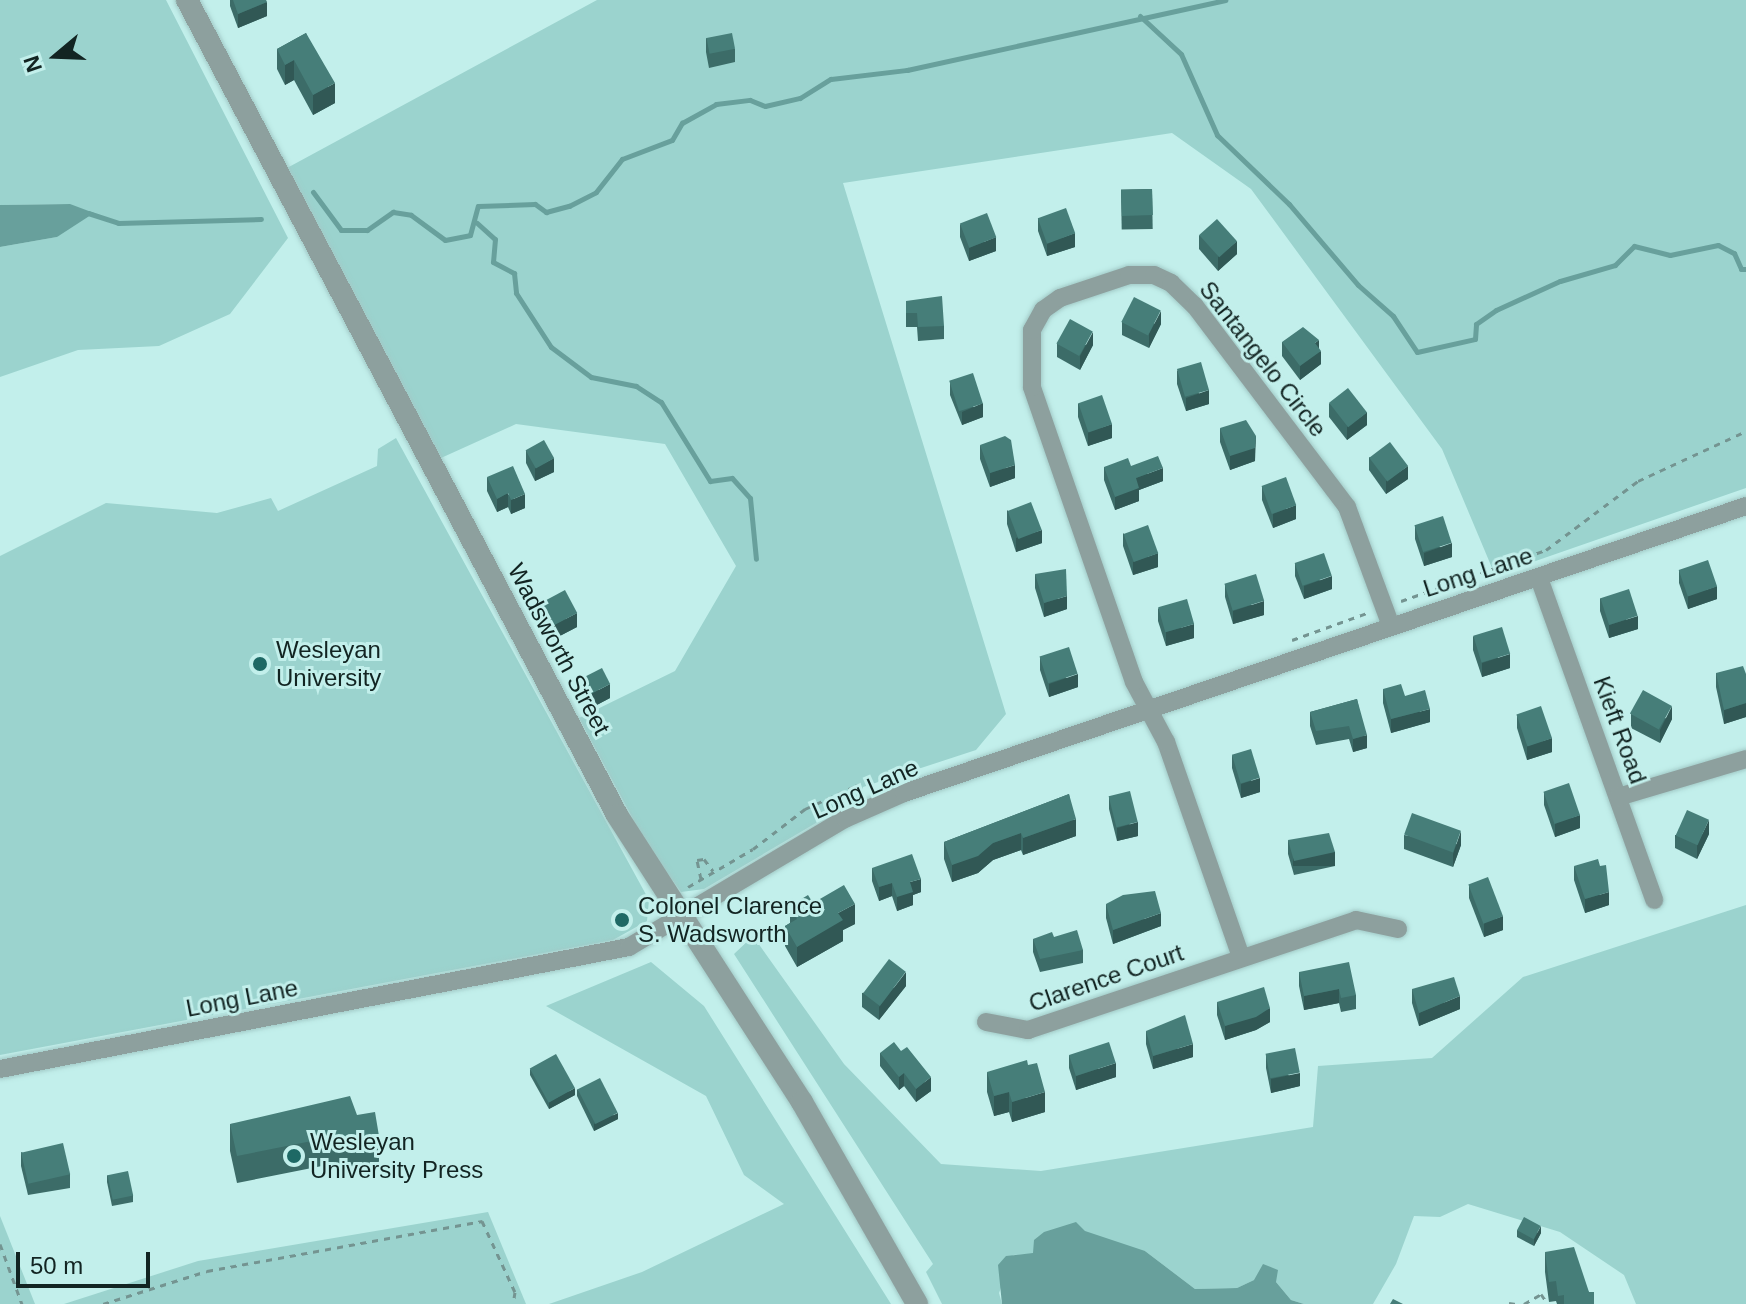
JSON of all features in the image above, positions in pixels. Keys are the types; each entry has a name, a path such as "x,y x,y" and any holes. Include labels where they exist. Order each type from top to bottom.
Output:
{"street":[{"name":"Wadsworth Street","path":"187,0 617,815 680,920 802,1102 917,1304"},
{"name":"Santangelo Circle","path":"1147,713 1032,387 1032,330 1043,310 1060,298 1129,275 1154,275 1195,306 1347,507 1391,626"},
{"name":"Long Lane","path":"0,1069 611,952 680,920 845,819 904,793 1147,713 1391,626 1746,506"},
{"name":"Kieft Road","path":"1539,578 1654,900"},
{"path":"1147,713 1166,742 1241,957"},
{"path":"1618,797 1746,759"},
{"name":"Clarence Court","path":"986,1022 1028,1030 1356,920 1398,929"}],"path":[{"path":"1461,581 1546,550 1638,481 1746,431"},
{"path":"701,879 694,866 699,859 714,872"},
{"path":"103,1304 223,1267 482,1221 515,1292 513,1304"},
{"path":"0,1244 22,1304"},
{"path":"1524,1304 1541,1294 1548,1304"},
{"path":"1509,1303 1516,1304"}],"shaded area":[{"path":"0,0 166,0 288,238 230,314 159,346 78,350 0,377 0,247 57,237 70,204 0,205"},
{"path":"597,0 1746,0 1746,488 1495,575 1442,449 1251,189 1172,133 843,183 1006,714 976,750 863,787 862,796 704,889 681,892 646,843 579,718 675,671 736,566 665,444 516,424 441,458 287,168"},
{"path":"70,204 94,213 57,237 0,247 0,205"},
{"path":"396,438 649,900 647,921 613,940 0,1055 0,556 106,503 217,513 271,498 278,511 377,466 378,449"},
{"path":"1746,905 1746,1304 1636,1304 1624,1275 1560,1232 1468,1204 1440,1217 1414,1216 1396,1264 1373,1304 1304,1304 1291,1300 1276,1282 1254,1280 1237,1288 1195,1289 1145,1251 1013,1255 999,1293 1002,1304 942,1304 926,1272 933,1264 734,954 753,936 844,1064 941,1164 1041,1171 1313,1127 1318,1066 1432,1058 1523,977"},
{"path":"651,962 704,1006 891,1304 549,1304 642,1272 784,1204 744,1175 706,1096 546,1006"},
{"path":"488,1212 526,1304 64,1304 198,1261"},
{"path":"0,1216 35,1304 0,1304"},
{"path":"1076,1222 1085,1231 1145,1251 1195,1289 1237,1288 1254,1280 1263,1264 1278,1270 1276,1282 1291,1300 1304,1304 1002,1304 998,1265 1006,1256 1033,1253 1034,1240 1044,1232"}],"building":[{"path":"233,0 266,0 267,2 238,14"},
{"path":"306,33 335,83 313,95 294,60 285,65 277,49"},
{"path":"732,33 735,49 710,54 706,38"},
{"path":"1152,189 1153,215 1122,216 1121,190"},
{"path":"1066,208 1075,233 1047,244 1038,218"},
{"path":"987,213 996,237 969,248 960,223"},
{"path":"1217,219 1237,241 1219,257 1199,235"},
{"path":"942,296 944,326 918,327 917,313 906,313 906,301"},
{"path":"1134,297 1161,311 1148,336 1121,322"},
{"path":"1070,319 1093,332 1079,356 1056,343"},
{"path":"1303,327 1319,340 1315,343 1321,351 1300,366 1282,342"},
{"path":"1201,362 1209,390 1185,397 1177,369"},
{"path":"973,373 983,403 959,411 949,381"},
{"path":"1348,388 1367,412 1348,427 1329,403"},
{"path":"1102,395 1112,424 1088,432 1078,403"},
{"path":"1246,420 1256,436 1255,448 1230,456 1220,428"},
{"path":"1005,436 1011,440 1015,465 990,473 980,445"},
{"path":"544,440 554,458 536,469 526,450"},
{"path":"1390,442 1408,466 1387,482 1369,458"},
{"path":"1158,456 1163,468 1136,478 1139,488 1115,497 1104,467 1128,458 1131,466"},
{"path":"513,466 525,494 511,500 508,493 497,499 487,477"},
{"path":"1286,477 1296,505 1272,514 1262,486"},
{"path":"1031,502 1042,530 1018,539 1008,511"},
{"path":"1443,516 1452,543 1423,552 1414,525"},
{"path":"1148,525 1158,553 1134,562 1124,534"},
{"path":"1324,553 1332,576 1303,586 1295,563"},
{"path":"1708,560 1717,586 1688,597 1679,570"},
{"path":"1066,569 1067,596 1044,603 1035,574"},
{"path":"1256,574 1264,601 1233,610 1224,584"},
{"path":"1629,589 1638,616 1609,625 1600,598"},
{"path":"565,590 577,613 552,626 540,603"},
{"path":"1187,599 1194,624 1165,632 1158,607"},
{"path":"1502,627 1510,654 1481,663 1473,636"},
{"path":"1069,647 1078,674 1048,683 1040,657"},
{"path":"1743,666 1746,703 1724,710 1716,673"},
{"path":"602,668 610,684 591,694 582,678"},
{"path":"1401,684 1405,696 1425,690 1430,709 1391,719 1383,689"},
{"path":"1643,690 1672,706 1659,730 1630,714"},
{"path":"1357,699 1367,735 1353,739 1349,726 1316,731 1310,712"},
{"path":"1541,706 1552,738 1527,747 1516,714"},
{"path":"1251,749 1260,778 1241,784 1232,755"},
{"path":"1569,783 1580,815 1555,824 1543,792"},
{"path":"1130,791 1138,822 1116,827 1109,796"},
{"path":"1069,794 1076,819 1023,838 1021,833 993,843 978,856 952,865 944,842"},
{"path":"1687,810 1709,820 1698,845 1676,836"},
{"path":"1412,813 1461,831 1453,852 1404,835"},
{"path":"1329,833 1335,852 1294,861 1288,840"},
{"path":"912,854 921,879 910,882 913,892 897,897 892,883 879,887 872,868"},
{"path":"1598,859 1600,866 1606,865 1609,892 1585,899 1574,866"},
{"path":"1488,877 1503,916 1483,924 1468,885"},
{"path":"844,885 855,904 838,913 843,920 797,947 785,926 797,919 790,906 808,895 813,903"},
{"path":"1155,891 1161,913 1113,930 1106,904 1123,895"},
{"path":"1077,930 1083,950 1040,959 1033,939 1052,932 1054,937"},
{"path":"889,959 906,972 880,1006 863,993"},
{"path":"1349,962 1356,995 1341,998 1339,989 1304,996 1299,972"},
{"path":"1454,977 1460,996 1419,1013 1412,989"},
{"path":"1264,987 1270,1008 1256,1017 1225,1026 1217,1002"},
{"path":"1185,1015 1193,1044 1153,1056 1146,1031"},
{"path":"894,1042 901,1051 907,1047 931,1077 916,1089 904,1073 899,1077 880,1053"},
{"path":"1109,1042 1116,1063 1076,1076 1069,1055"},
{"path":"1295,1048 1300,1073 1270,1078 1266,1054"},
{"path":"556,1054 575,1088 549,1103 530,1069"},
{"path":"1027,1060 1028,1065 1037,1063 1045,1092 1012,1102 1009,1092 994,1096 987,1072"},
{"path":"600,1078 618,1113 595,1124 578,1089"},
{"path":"350,1096 357,1115 375,1112 379,1136 338,1144 337,1136 237,1156 230,1124"},
{"path":"63,1143 70,1174 28,1184 21,1153"},
{"path":"128,1171 133,1195 113,1200 107,1175"},
{"path":"1524,1217 1541,1226 1534,1239 1517,1230"},
{"path":"1574,1247 1589,1292 1594,1292 1594,1304 1564,1304 1564,1295 1558,1296 1556,1281 1549,1282 1545,1252"}],"waterway":[{"path":"313,192 341,230 367,230 393,212 411,215 445,240 470,235 478,206 535,204 546,212 569,206 596,192 622,159 672,140 682,123 716,104 750,100 765,106 800,98 831,79 907,70 1225,0"},
{"path":"1140,16 1181,54 1217,135 1289,204 1358,285 1393,316 1417,352 1475,339 1476,324 1496,310 1560,281 1615,265 1634,246 1670,255 1718,245 1734,253 1741,269 1746,269"},
{"path":"88,213 118,223 261,219"},
{"path":"477,223 495,239 493,262 514,273 516,293 551,347 591,377 636,386 661,402 710,481 732,478 750,498 756,559"}],"place":[{"name":"Wesleyan University","path":"260,664"},
{"name":"Colonel Clarence S. Wadsworth","path":"622,920"},
{"name":"Wesleyan University Press","path":"294,1156"}]}
